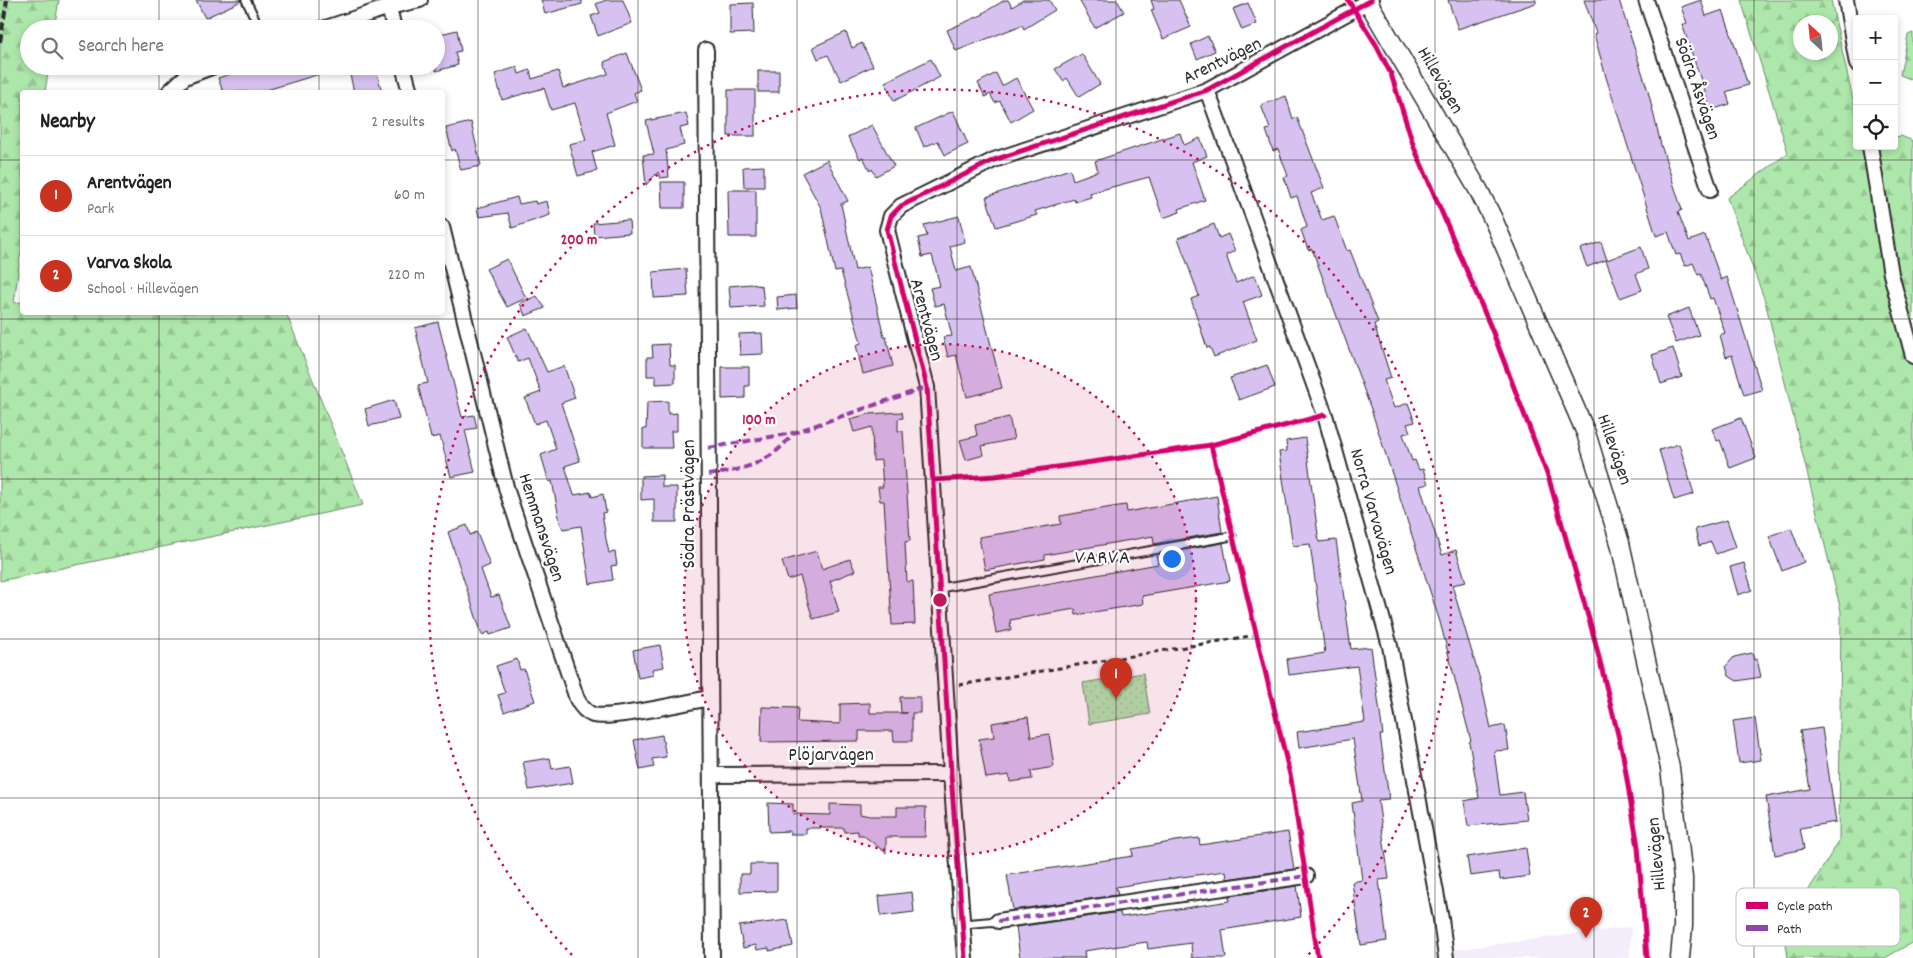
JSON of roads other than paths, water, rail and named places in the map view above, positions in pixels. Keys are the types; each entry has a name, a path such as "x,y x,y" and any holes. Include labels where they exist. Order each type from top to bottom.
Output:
{"street":[{"path":"350,20 389,7 420,0"},
{"name":"Södra Åsvägen","path":"1646,0 1710,190"},
{"path":"1846,0 1856,60"},
{"name":"Arentvägen","path":"965,958 951,774 927,386 887,230 891,216 901,206 994,160 1207,90 1369,1"},
{"name":"Hillevägen","path":"1369,1 1493,219 1586,433 1606,493 1634,601 1670,768 1682,878 1683,926 1680,958"},
{"path":"389,7 392,20"},
{"name":"Södra Prästvägen","path":"706,50 712,958"},
{"path":"171,90 185,77 190,75"},
{"path":"406,75 410,90"},
{"name":"Norra Varvavägen","path":"1207,90 1325,415 1390,646 1441,919 1446,958"},
{"path":"1871,150 1891,274 1913,356"},
{"name":"Hemmansvägen","path":"445,239 507,491 582,709 588,713 608,716 710,698"},
{"name":"Plöjarvägen","path":"710,775 951,774"},
{"path":"998,921 1306,876"}],"lane":[{"path":"246,0 256,20"},
{"path":"940,588 1232,536"},
{"path":"963,924 998,921"}],"railway":[{"path":"0,42 7,0"}],"place":[{"name":"Arentvägen","path":"1116,699"},
{"name":"Varva Skola","path":"1586,938"}],"district":[{"name":"VARVA","path":"1103,559"}]}
